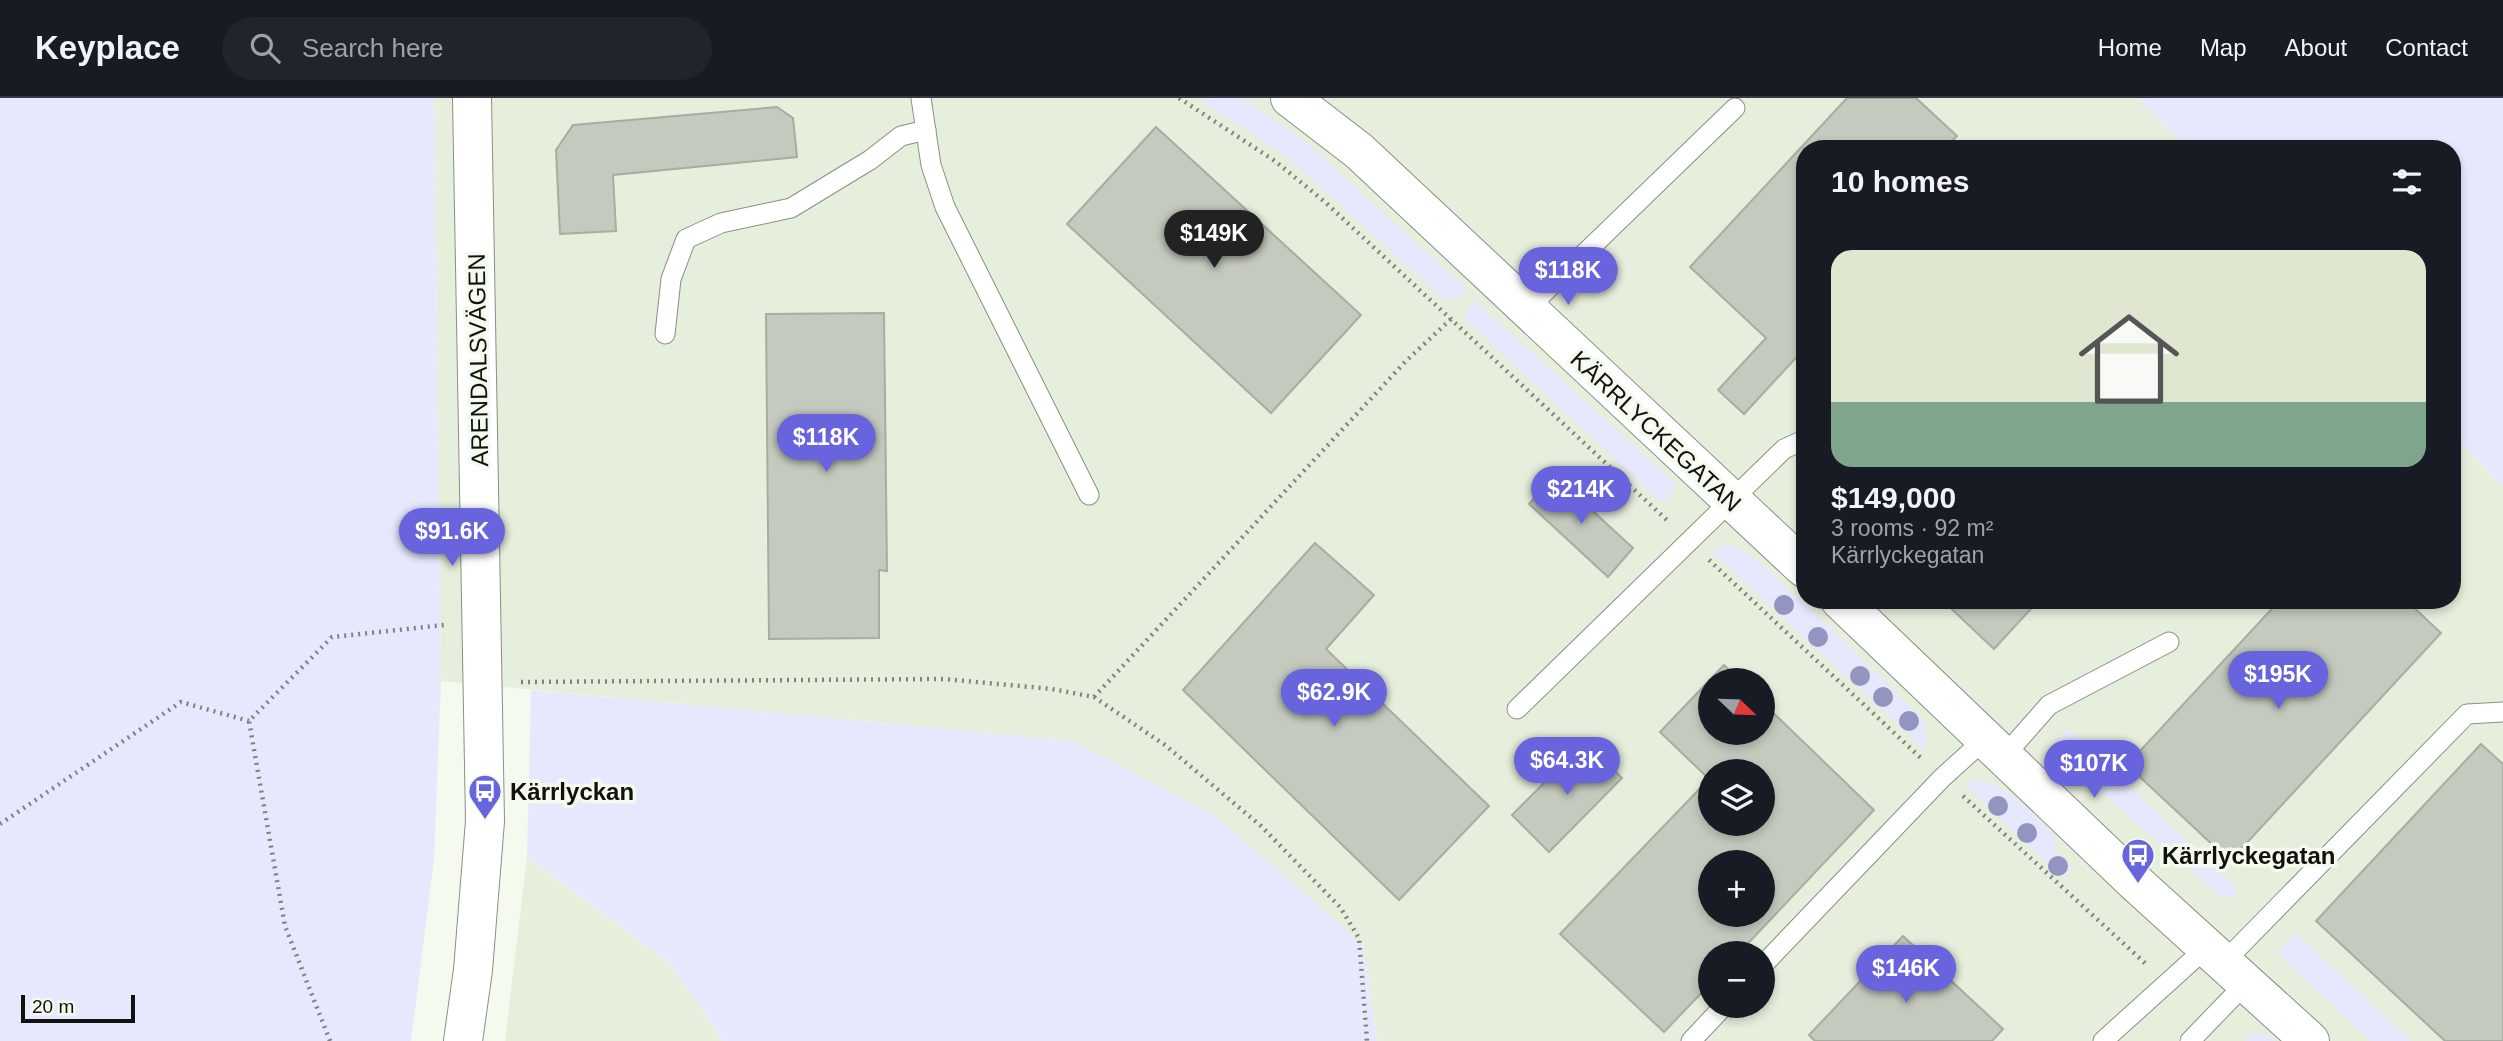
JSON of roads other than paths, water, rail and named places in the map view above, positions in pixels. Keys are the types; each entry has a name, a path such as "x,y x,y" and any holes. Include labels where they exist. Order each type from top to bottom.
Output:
{"street":[{"name":"ARENDALSVÄGEN","path":"463,1041 473,970 485,821 472,98"},
{"name":"KÄRRLYCKEGATAN","path":"1290,98 1359,151 1796,561"},
{"path":"1850,609 2225,964 2311,1041"}],"lane":[{"path":"921,98 931,165 945,207 1089,495"},
{"path":"1527,309 1735,108"},
{"path":"665,334 671,279 686,239 721,223 791,208 870,160 901,136 926,130"},
{"path":"1517,709 1784,449 1796,444"},
{"path":"1775,952 1942,778 1996,746 2049,705 2169,642"},
{"path":"2103,1041 2225,964 2467,714 2503,712"},
{"path":"2189,1041 2225,964"},
{"path":"1691,1041 1713,1018"}],"place":[{"name":"Kärrlyckan","path":"485,821"},
{"name":"Kärrlyckegatan","path":"2138,885"}]}
